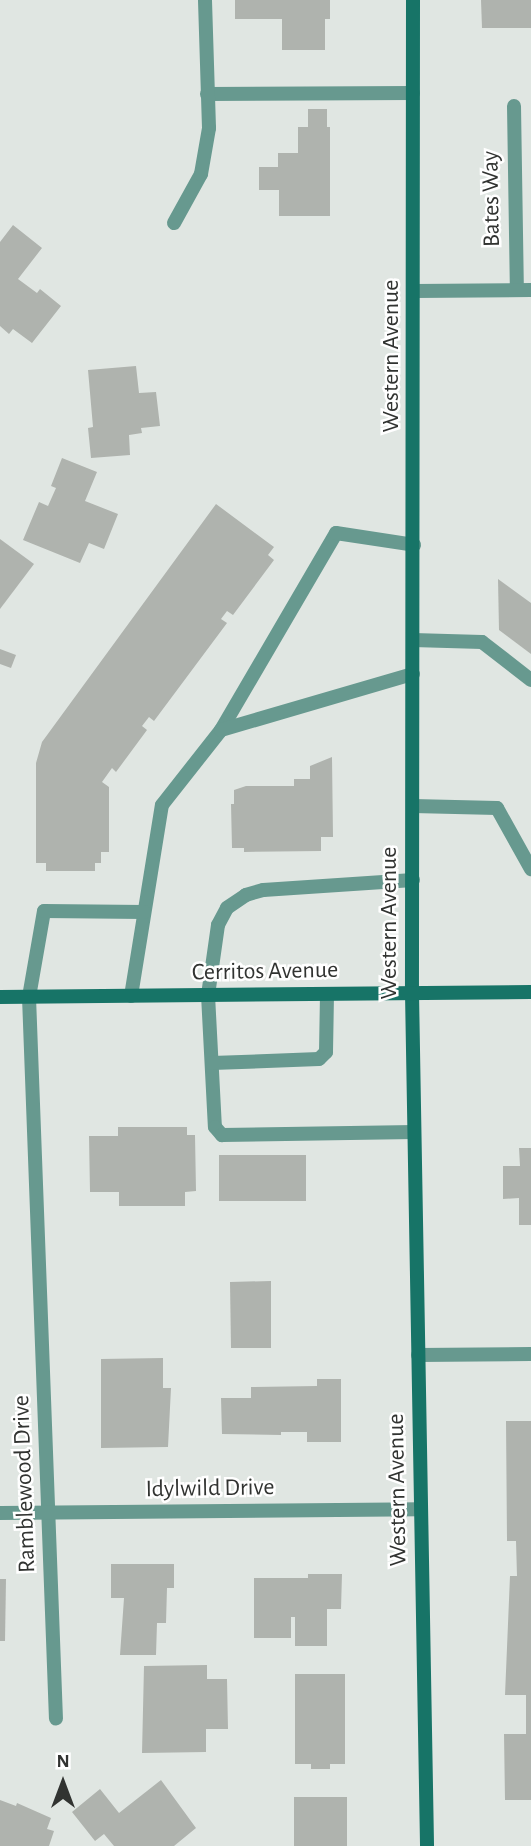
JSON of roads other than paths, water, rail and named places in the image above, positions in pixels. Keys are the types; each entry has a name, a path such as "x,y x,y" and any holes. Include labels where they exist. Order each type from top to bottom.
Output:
{"street":[{"path":"174,223 201,174 209,128 205,0"},
{"name":"Western Avenue","path":"413,0 415,291 412,993 427,1846"},
{"path":"207,94 414,93"},
{"name":"Bates Way","path":"514,107 524,290"},
{"path":"415,291 524,290"},
{"path":"131,996 162,805 220,730 336,533 414,545"},
{"path":"414,640 482,642 531,680"},
{"path":"220,730 413,674"},
{"path":"413,806 497,808 531,869"},
{"path":"413,880 263,890 246,895 227,908 218,925 208,995 215,1127 222,1135 414,1132"},
{"name":"Ramblewood Drive","path":"56,1718 29,997 44,911 144,912"},
{"name":"Cerritos Avenue","path":"0,998 531,992"},
{"path":"212,1063 318,1059 326,1052 327,994"},
{"path":"418,1355 531,1354"},
{"name":"Idylwild Drive","path":"0,1513 421,1509"}]}
